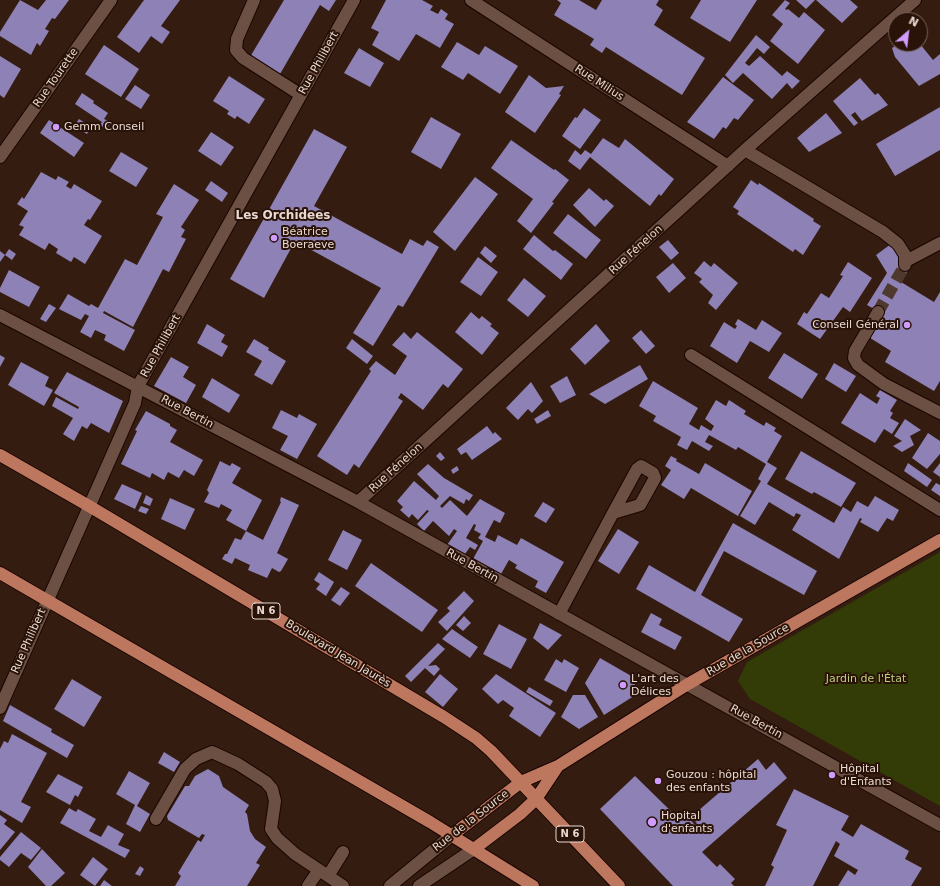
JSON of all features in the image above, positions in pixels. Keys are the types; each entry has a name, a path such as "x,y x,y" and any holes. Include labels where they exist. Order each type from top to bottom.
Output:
{"main road":[{"name":"Boulevard Jean Jaurès","path":"0,455 89,506 444,717 491,751 619,886"},
{"name":"Rue de la Source","path":"451,836 521,782 558,766 688,684 940,540"},
{"path":"0,573 474,849 533,886"},
{"name":"Rue de la Source","path":"474,849 520,814 536,799 558,766"}],"street":[{"name":"Rue Tourette","path":"0,156 111,0"},
{"path":"254,0 237,39 236,50 243,58 302,95"},
{"name":"Rue Philibert","path":"0,708 135,403 138,386 354,0"},
{"name":"Rue Milius","path":"471,0 728,166"},
{"name":"Rue Fénelon","path":"358,502 728,166 915,0"},
{"path":"746,150 883,232 898,244 905,255 906,263 940,243"},
{"path":"878,312 857,344 854,358 858,365 884,384 940,413"},
{"name":"Rue Bertin","path":"0,315 358,502 940,825"},
{"path":"691,355 940,510"},
{"path":"559,614 613,513"},
{"path":"156,819 185,769 196,759 212,752 238,764 266,782 272,789 275,801 270,829 277,838 296,854 343,886"},
{"path":"918,813 940,817"},
{"name":"Rue de la Source","path":"390,886 451,836"},
{"name":"Rue de la Source","path":"419,886 474,849"},
{"path":"308,886 324,873 343,852"}],"green space":[{"name":"Jardin de l'État","path":"940,552 940,806 750,699 738,681 747,662"}],"building":[{"path":"20,0 38,10 46,0 69,0 55,19 52,18 45,29 49,31 40,46 37,43 31,55 0,36 0,32"},
{"path":"144,0 180,0 161,26 170,32 162,44 151,36 139,53 117,37"},
{"path":"284,0 336,0 329,11 320,5 280,74 250,57"},
{"path":"386,0 422,0 433,6 430,10 438,14 441,9 448,14 445,19 454,24 440,48 416,34 399,61 372,45 379,32 371,28"},
{"path":"557,0 579,0 596,10 602,0 659,0 656,5 663,10 654,25 705,58 682,95 606,47 602,53 590,45 594,39 554,15 561,3"},
{"path":"701,0 757,0 730,42 690,18"},
{"path":"785,0 790,3 785,9 788,9 799,18 804,12 825,30 798,64 770,41 783,24 772,15"},
{"path":"796,0 815,0 806,9"},
{"path":"816,0 850,0 858,7 842,23"},
{"path":"756,35 770,47 764,54 757,48 745,63 749,66 760,56 782,76 787,71 800,81 792,89 787,83 772,99 743,73 733,83 725,75"},
{"path":"457,42 479,55 485,46 518,66 500,94 468,73 463,80 441,67"},
{"path":"104,45 139,69 121,97 85,74"},
{"path":"359,48 384,63 370,87 344,73"},
{"path":"893,52 926,52 933,60 940,54 940,74 919,86 895,57"},
{"path":"0,56 21,69 4,98 0,95"},
{"path":"529,75 546,88 564,86 559,94 561,95 535,133 505,112"},
{"path":"229,76 265,99 249,124 237,116 235,119 227,114 229,111 213,101"},
{"path":"723,77 754,100 738,120 734,118 726,129 723,127 714,139 687,122"},
{"path":"860,78 875,95 878,93 888,105 862,121 855,112 851,115 858,123 854,126 833,101"},
{"path":"135,85 150,95 141,109 125,99"},
{"path":"82,93 94,101 93,103 108,113 104,119 111,122 106,129 100,125 102,122 75,104"},
{"path":"940,107 940,150 895,176 876,144"},
{"path":"584,108 601,120 580,149 562,136 575,117 577,118"},
{"path":"826,113 842,133 809,152 797,138"},
{"path":"431,117 461,134 441,169 411,152"},
{"path":"79,119 91,127 87,134 74,126"},
{"path":"49,120 84,143 74,157 40,133"},
{"path":"314,129 347,147 314,206 402,254 410,239 423,246 427,240 439,247 403,307 398,305 373,346 353,333 381,288 295,241 264,298 230,279"},
{"path":"211,132 234,147 221,166 198,151"},
{"path":"603,138 619,148 625,139 674,179 661,196 659,194 650,206 590,157 580,170 568,161 575,150 581,155 585,150 591,154"},
{"path":"511,140 569,180 552,202 554,203 531,233 517,221 533,199 491,168"},
{"path":"121,152 148,168 136,187 109,171"},
{"path":"41,172 56,180 58,176 69,182 66,186 71,189 74,184 102,201 90,220 88,219 84,225 102,236 85,264 74,257 71,262 56,253 58,249 49,243 45,250 19,235 24,227 19,225 28,211 17,204 22,197 24,199"},
{"path":"475,177 498,194 455,251 433,232"},
{"path":"751,180 758,185 759,183 814,219 813,221 821,226 803,255 795,249 793,252 737,214 739,211 733,207"},
{"path":"211,181 228,193 222,202 205,190"},
{"path":"174,184 199,200 181,227 185,230 181,237 186,239 169,272 163,269 133,327 104,311 103,313 135,330 124,351 104,340 106,335 95,330 91,338 80,332 89,316 85,314 81,320 59,309 68,294 89,306 91,304 98,308 125,259 137,265 163,217 156,214"},
{"path":"589,188 604,201 606,199 614,206 595,227 573,205"},
{"path":"568,214 601,240 586,259 553,233"},
{"path":"534,235 553,251 555,250 573,264 561,280 523,249"},
{"path":"668,240 679,253 671,260 659,247"},
{"name":"Conseil Général","path":"891,244 908,270 901,282 934,302 940,292 940,381 934,391 885,362 891,351 867,336 881,313 867,305 887,273 876,255"},
{"path":"485,246 497,256 491,263 480,253"},
{"path":"9,249 16,254 12,260 5,255"},
{"path":"0,251 5,255 0,262"},
{"path":"478,257 498,272 481,296 460,282"},
{"path":"704,261 711,267 714,263 738,283 716,310 708,303 713,295 699,282 702,279 694,273"},
{"path":"848,262 872,278 850,312 843,307 820,339 797,324 804,312 807,314 821,293 829,298 843,276 840,275"},
{"path":"673,263 686,278 669,293 656,277"},
{"path":"9,270 40,287 29,307 0,292 0,288"},
{"path":"524,278 546,296 528,317 507,300"},
{"path":"49,304 56,308 46,322 40,319"},
{"path":"471,312 479,319 482,316 492,324 490,326 499,333 482,355 455,332"},
{"path":"738,319 756,330 762,320 782,333 769,352 750,341 737,363 710,346 724,322 735,329 737,326 735,324"},
{"path":"207,324 225,335 221,342 228,346 222,357 197,343"},
{"path":"596,324 610,341 585,365 570,349"},
{"path":"641,330 655,346 646,354 632,338"},
{"path":"404,332 411,339 417,332 463,369 448,388 443,384 423,410 401,393 398,398 403,401 359,468 354,464 347,475 317,456 371,371 369,369 376,361 395,375 407,356 392,345"},
{"path":"254,339 286,361 272,385 254,375 262,361 246,352"},
{"path":"352,339 373,356 367,364 346,348"},
{"path":"784,353 818,374 802,399 768,378"},
{"path":"0,355 5,358 0,367"},
{"path":"171,357 189,367 183,377 196,385 186,403 154,386"},
{"path":"21,362 49,377 45,386 53,390 44,406 8,385"},
{"path":"834,363 856,376 846,392 825,379"},
{"path":"640,365 648,379 605,404 589,394"},
{"path":"67,372 123,401 109,433 91,423 87,429 82,426 74,441 63,434 73,418 52,406 56,397 78,409 79,407 54,393"},
{"path":"567,376 576,395 560,403 550,386"},
{"path":"212,378 240,395 229,413 202,397"},
{"path":"653,381 698,408 689,424 699,430 701,425 711,431 714,426 705,419 716,400 726,406 729,400 746,411 744,414 764,426 766,422 776,428 774,431 782,436 767,462 777,468 767,484 834,523 843,507 851,512 857,501 868,507 875,496 899,510 893,521 887,518 878,532 860,522 862,519 860,518 839,559 792,530 801,515 796,513 794,517 769,502 755,525 740,516 761,481 758,479 766,464 738,447 736,450 709,435 705,442 713,446 709,451 692,441 687,450 677,445 681,437 653,421 656,416 639,406"},
{"path":"531,382 543,401 532,413 528,409 518,420 506,408"},
{"path":"880,390 897,400 890,411 893,413 890,418 899,423 892,434 884,429 875,443 841,423 860,393 877,404 880,398 876,396"},
{"path":"281,410 297,418 299,414 317,424 297,459 280,450 288,436 272,428"},
{"path":"548,410 551,416 537,424 534,419"},
{"path":"146,411 170,424 170,426 177,430 170,442 203,460 194,476 184,470 179,478 168,472 164,480 152,473 150,478 121,464 137,431 135,430"},
{"path":"905,419 921,430 910,436 914,445 902,452 893,446 902,441 894,436"},
{"path":"487,426 493,434 495,432 502,439 472,460 466,452 461,455 457,449"},
{"path":"928,433 940,441 940,454 927,469 912,458"},
{"path":"801,451 856,483 841,507 814,492 812,494 785,479"},
{"path":"440,452 445,458 441,461 436,456"},
{"path":"671,456 677,459 676,461 699,474 705,463 752,491 738,516 691,488 684,499 661,485 671,470 665,466"},
{"path":"220,461 230,466 232,463 241,468 232,483 262,500 246,531 226,520 232,510 221,504 219,508 204,502 209,493 207,490"},
{"path":"908,463 932,480 927,487 904,471"},
{"path":"940,463 940,477 933,472"},
{"path":"428,464 444,478 473,495 469,501 466,499 464,504 450,496 440,506 442,508 450,500 467,516 480,499 505,513 500,523 494,520 485,537 495,542 498,535 517,545 521,538 564,562 546,593 535,587 538,581 515,568 517,565 509,560 501,574 473,559 483,541 478,538 481,534 474,530 476,525 474,524 466,538 478,545 475,550 470,547 465,554 447,545 457,531 454,529 449,536 433,521 424,531 417,524 429,511 427,510 418,520 412,514 409,518 400,510 403,507 397,501 414,481 436,500 439,496 417,474"},
{"path":"457,466 459,470 453,474 451,470"},
{"path":"936,483 940,485 940,496 931,490"},
{"path":"122,484 142,493 135,509 114,499"},
{"path":"146,495 153,499 150,506 143,503"},
{"path":"281,497 299,505 277,553 288,559 281,571 279,572 272,568 267,578 248,570 250,565 235,558 232,564 222,559 225,554 227,554 235,538 241,540 246,531 263,540 281,502"},
{"path":"170,498 195,509 185,530 161,519"},
{"path":"543,502 555,509 546,523 534,516"},
{"path":"141,506 149,509 146,514 138,511"},
{"path":"733,523 817,571 804,595 724,551 701,595 743,619 729,642 636,589 649,565 695,592"},
{"path":"618,529 639,542 619,574 598,561"},
{"path":"343,530 362,540 347,570 328,560"},
{"path":"371,563 438,610 422,632 355,586"},
{"path":"319,572 334,582 326,596 316,589 320,584 314,580"},
{"path":"341,587 350,593 340,606 331,600"},
{"path":"464,591 474,601 447,631 438,622 450,611 447,608"},
{"path":"651,613 662,619 659,625 682,637 675,650 641,632"},
{"path":"464,616 471,623 463,631 456,625"},
{"path":"540,623 562,635 548,650 533,638"},
{"path":"499,624 527,639 511,669 483,654"},
{"path":"452,629 478,647 470,658 442,639"},
{"path":"438,643 445,649 428,666 436,665 440,669 434,676 425,668 411,682 405,676"},
{"path":"600,658 633,677 637,694 604,715 585,683"},
{"path":"556,659 562,663 564,659 579,668 566,692 544,680"},
{"path":"440,674 458,689 443,707 425,692"},
{"path":"496,674 556,713 540,737 509,716 514,708 503,700 498,704 482,689"},
{"path":"72,679 102,697 84,727 54,709"},
{"path":"529,687 553,701 550,706 526,692"},
{"path":"573,695 585,695 598,717 579,729 561,717"},
{"path":"10,705 52,729 51,732 74,745 67,758 3,721"},
{"path":"12,734 47,753 21,802 31,807 22,823 0,810 0,749 4,741 8,743"},
{"path":"164,752 180,762 174,772 158,763"},
{"name":"Hopital d'enfants","path":"758,759 766,770 774,762 787,778 702,852 717,867 720,864 735,879 731,883 734,886 673,886 600,809 635,776 680,820 686,815 695,825 697,823 691,817"},
{"path":"208,769 219,776 223,787 249,805 245,812 247,814 250,831 255,839 266,847 256,863 260,865 247,886 175,886 181,876 178,873 198,840 201,842 205,835 202,834 199,838 168,820 167,816 185,786 189,786 195,776"},
{"path":"129,771 150,783 137,806 150,814 140,832 126,824 135,805 116,794"},
{"path":"58,774 83,787 78,797 75,795 70,805 46,792"},
{"path":"794,789 849,816 841,830 853,837 861,824 909,851 905,859 922,868 911,886 838,886 848,870 855,875 858,870 834,856 840,844 836,841 813,886 765,886 774,867 771,865 787,830 776,825"},
{"path":"69,808 76,812 78,809 96,819 89,831 101,837 108,825 124,834 118,845 130,850 125,858 60,823"},
{"path":"0,815 7,820 4,824 15,832 0,850"},
{"path":"21,832 41,848 31,860 21,853 9,867 0,860 0,857"},
{"path":"42,849 65,873 51,886 46,886 28,867"},
{"path":"93,857 108,869 95,886 80,875"},
{"path":"140,866 144,869 140,876 135,874"},
{"path":"104,880 112,886 100,886"}],"tunnel":[{"path":"878,312 905,265"}],"place":[{"name":"Gemm Conseil","path":"56,127"},
{"name":"Béatrice Boeraeve","path":"274,238"},
{"name":"Conseil Général","path":"907,325"},
{"name":"L'art des Délices","path":"623,685"},
{"name":"Hôpital d'Enfants","path":"832,775"},
{"name":"Gouzou : hôpital des enfants","path":"658,781"},
{"name":"Hopital d'enfants","path":"652,822"}],"district":[{"name":"Les Orchidees","path":"283,216"}]}
